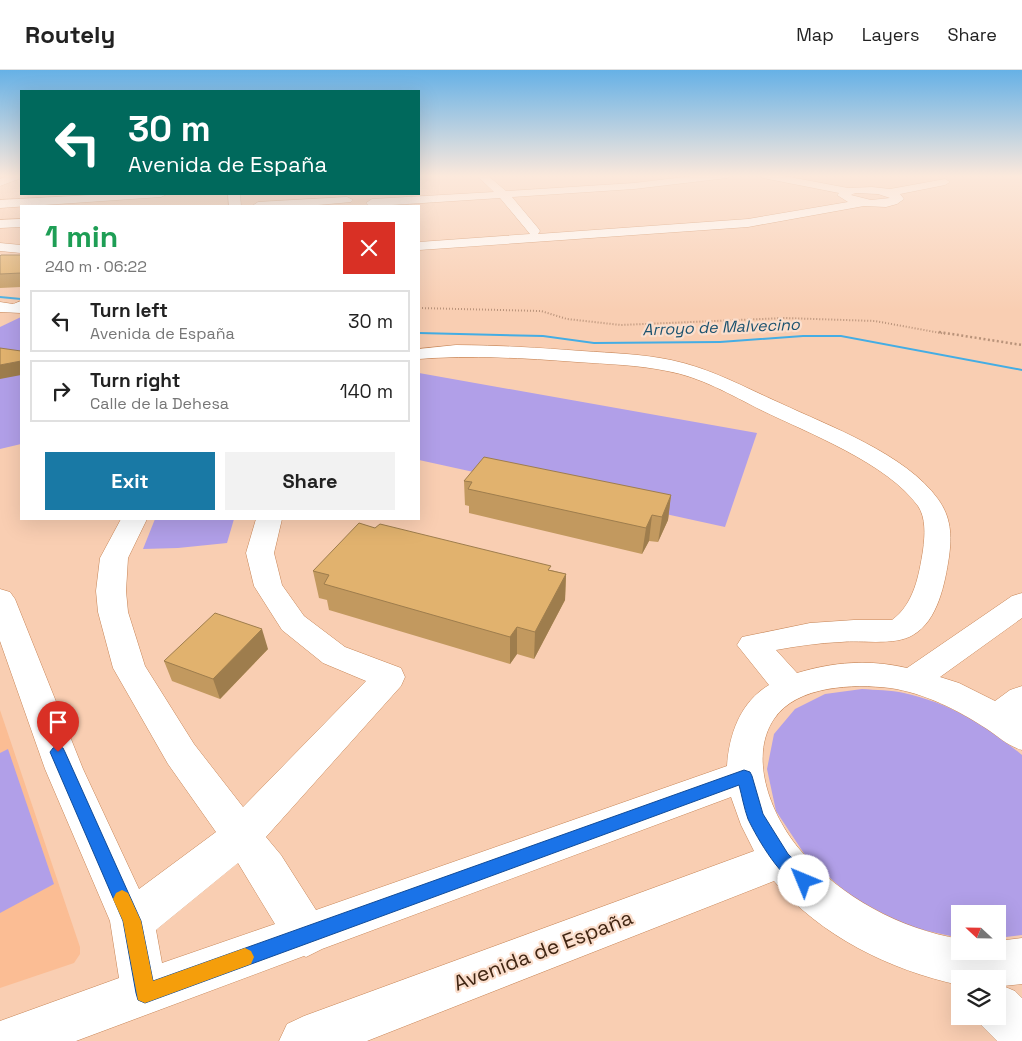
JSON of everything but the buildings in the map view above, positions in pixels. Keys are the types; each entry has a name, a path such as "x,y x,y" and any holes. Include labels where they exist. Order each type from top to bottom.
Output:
{"street":[{"path":"525,220 533,231"},
{"path":"420,238 689,220"},
{"path":"420,246 748,223 763,220"},
{"path":"0,224 20,222"},
{"path":"0,315 12,307"},
{"path":"420,354 468,351 541,354 603,358 684,369 713,380 874,458 911,484 928,502 936,517 939,532 934,567 923,602 909,624 899,630 846,630 790,636 752,645 790,687"},
{"path":"133,520 114,558 111,591 113,612 129,668 180,754 243,835 306,935"},
{"path":"132,921 243,835 389,677 334,654 293,623 268,586 260,553 269,520"},
{"path":"0,599 64,769 132,921 145,993"},
{"path":"913,680 1022,603"},
{"path":"1014,717 913,680 868,673 826,676 790,687 763,708 747,739 744,776 756,817 782,859 826,903 883,938 957,970 1022,961"},
{"path":"10,1041 744,776"},
{"name":"Avenida de España","path":"304,1041 782,859"},
{"path":"1006,1016 1022,1032"}],"path":[{"path":"420,308 541,311 567,319 621,325 785,318 868,320 1020,345"}],"shaded area":[{"path":"20,317 20,444 0,449 0,327"},
{"path":"420,373 757,433 725,527 420,460"},
{"path":"155,520 234,520 227,543 143,549"},
{"path":"862,689 899,692 921,697 952,709 981,725 1022,755 1022,935 1006,937 1006,905 951,905 951,936 909,927 851,897 805,855 776,811 767,769 774,734 795,709 825,694"},
{"path":"0,710 80,947 80,954 74,963 0,988"},
{"path":"8,749 54,884 0,913 0,753"}],"waterway":[{"name":"Arroyo de Malvecino","path":"0,297 20,299"},
{"name":"Arroyo de Malvecino","path":"420,333 543,336 594,343 720,342 803,336 841,336 1022,370"}],"slow traffic":[{"path":"122,899 132,921 145,993 245,957"}],"route":[{"path":"58,752 132,921 145,993 744,776 756,817 782,859 804,881"}]}
